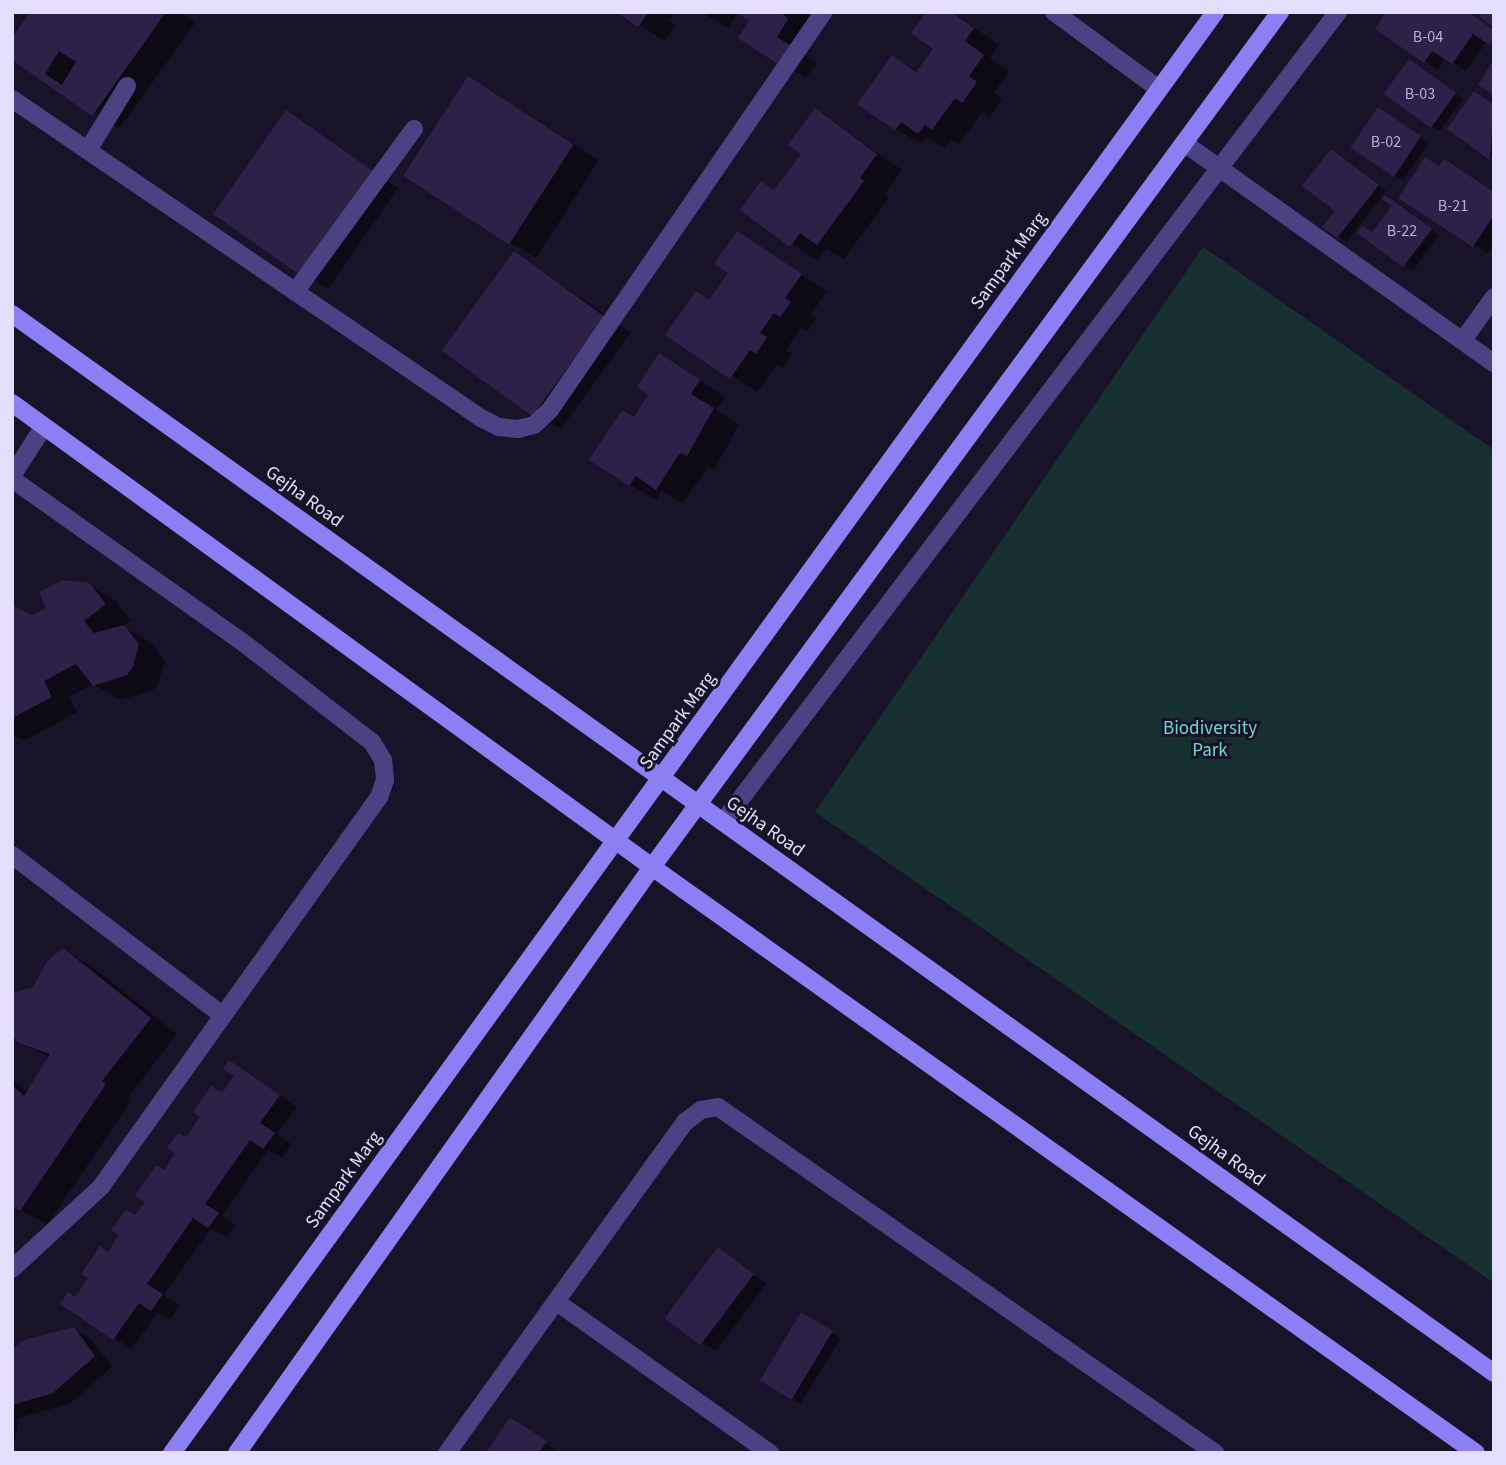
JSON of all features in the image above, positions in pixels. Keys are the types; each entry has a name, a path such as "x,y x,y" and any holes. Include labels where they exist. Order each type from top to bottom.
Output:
{"street":[{"path":"12,99 481,418 499,427 534,425 550,410 824,12"},
{"path":"1054,12 1160,89"},
{"name":"Sampark Marg","path":"172,1453 1215,12"},
{"path":"237,1453 652,867 1280,12"},
{"path":"723,822 1338,12"},
{"path":"88,150 127,86"},
{"path":"295,292 414,129"},
{"path":"1184,143 1494,363"},
{"path":"1463,340 1494,297"},
{"name":"Gejha Road","path":"12,314 1494,1373"},
{"path":"12,403 652,867 1476,1453"},
{"path":"12,1269 102,1186 379,797 385,780 383,760 372,742 245,644 12,478 44,426"},
{"path":"12,855 222,1015"},
{"path":"447,1453 558,1303 685,1122 701,1110 718,1107 1215,1453"},
{"path":"558,1303 770,1453"}],"green space":[{"name":"Biodiversity Park","path":"1203,247 1494,450 1494,1283 815,812"}],"building":[{"path":"30,12 166,12 92,116 12,60 12,38","holes":["59,51 76,62 62,85 45,74"]},
{"path":"617,12 649,12 638,27"},
{"path":"736,12 781,12 788,19 777,37 791,46 779,65 738,38 749,21"},
{"path":"926,12 951,12 974,28 965,41 984,55 969,76 977,82 962,103 955,98 932,130 925,125 918,134 901,122 895,130 857,104 892,55 916,72 933,49 911,33"},
{"path":"1386,12 1468,12 1494,30 1494,39 1490,45 1473,34 1452,64 1432,51 1424,63 1375,29"},
{"path":"1482,12 1494,12 1494,27 1479,17"},
{"path":"1409,59 1456,93 1431,128 1384,94"},
{"path":"1494,59 1494,95 1478,85"},
{"path":"468,76 574,145 509,244 403,176"},
{"path":"1474,91 1494,105 1490,160 1447,129"},
{"path":"1378,107 1421,136 1394,177 1351,148"},
{"path":"815,108 877,154 860,178 864,181 817,245 800,233 790,247 740,210 761,181 774,190 801,154 788,145"},
{"path":"286,110 373,171 300,275 213,214"},
{"path":"1331,149 1379,185 1337,238 1322,227 1335,211 1302,186"},
{"path":"1425,157 1439,166 1444,159 1494,192 1494,215 1473,247 1398,198"},
{"path":"1385,195 1432,229 1403,267 1357,233 1362,226 1372,232 1392,206 1382,199"},
{"path":"737,231 802,274 785,298 791,302 780,317 774,313 760,333 767,337 756,354 750,350 730,379 665,335 696,291 709,300 728,273 714,264"},
{"path":"514,251 605,317 532,416 442,351"},
{"path":"659,353 700,380 691,394 714,408 687,456 680,453 656,490 636,476 629,486 589,460 622,410 634,417 648,395 637,387"},
{"path":"63,580 89,583 106,604 84,621 94,633 124,625 139,644 133,667 127,675 93,686 76,664 44,681 52,697 12,718 12,605 32,615 46,608 39,592"},
{"path":"63,948 151,1018 102,1081 106,1084 20,1211 12,1206 12,1085 24,1096 50,1054 19,1043 12,1035 12,993 33,987 48,960"},
{"path":"229,1060 280,1095 260,1123 275,1133 263,1149 250,1140 205,1204 219,1213 208,1228 193,1218 147,1284 163,1294 151,1311 139,1303 113,1340 60,1304 68,1292 75,1297 88,1278 81,1274 100,1246 108,1252 119,1235 111,1230 126,1209 135,1215 145,1202 135,1196 156,1165 164,1170 175,1154 167,1148 178,1133 186,1137 200,1117 193,1112 211,1086 222,1093 234,1076 223,1069"},
{"path":"718,1247 754,1274 700,1345 664,1318"},
{"path":"801,1312 833,1331 792,1400 760,1381"},
{"path":"74,1327 95,1356 53,1393 12,1405 12,1349 24,1340"},
{"path":"510,1417 547,1441 539,1453 486,1453"}]}
